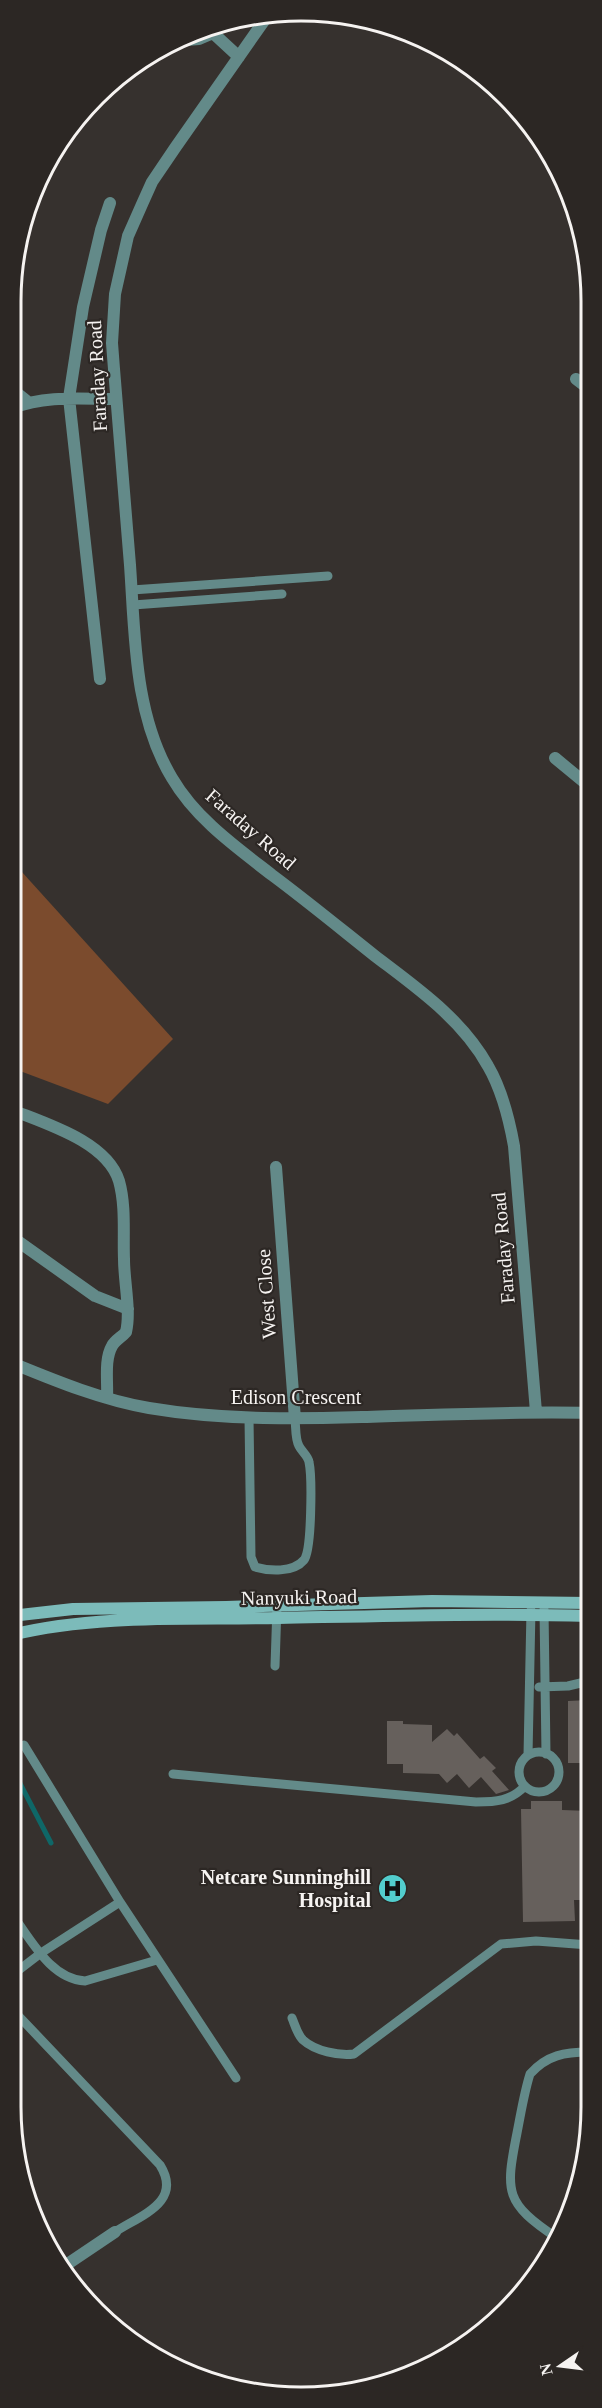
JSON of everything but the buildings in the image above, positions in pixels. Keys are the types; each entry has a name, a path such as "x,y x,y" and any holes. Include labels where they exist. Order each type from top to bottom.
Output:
{"main road":[{"name":"Nanyuki Road","path":"21,1614 73,1609 277,1612 544,1608 581,1604"},
{"name":"Nanyuki Road","path":"544,1608 581,1615"},
{"name":"Nanyuki Road","path":"21,1633 125,1621 226,1617 277,1612"}],"street":[{"name":"Faraday Road","path":"262,23 152,182 128,236 115,294 113,319 116,399 143,701 160,753 181,792 196,811 241,851 420,990 471,1040 489,1067 505,1108 514,1146 536,1412"},
{"path":"221,33 239,57"},
{"path":"100,679 69,398 83,307 101,230 111,202"},
{"path":"576,379 581,383"},
{"path":"21,396 28,402"},
{"path":"21,405 69,398 116,399"},
{"path":"555,758 581,779"},
{"path":"21,1114 91,1146 113,1167 122,1198 125,1287 128,1309 126,1332 111,1349 108,1362 107,1398"},
{"name":"West Close","path":"276,1167 294,1419"},
{"path":"21,1243 89,1292 112,1304 128,1309"},
{"name":"Edison Crescent","path":"21,1366 107,1398 147,1408 211,1417 294,1419 536,1412 581,1413"},
{"path":"68,2263 115,2232"}],"lane":[{"path":"132,590 328,576"},
{"path":"133,604 282,594"},
{"path":"249,1418 251,1557 255,1567 278,1570 298,1564 305,1558 308,1545 309,1462 298,1444 294,1419"},
{"path":"528,1755 531,1608"},
{"path":"544,1608 546,1754"},
{"path":"275,1666 277,1612"},
{"path":"530,1687 568,1686 581,1683"},
{"path":"24,1745 120,1902 236,2078"},
{"path":"546,1754 554,1760 558,1768 555,1783 543,1791 533,1791 525,1786 519,1770 528,1755 546,1754"},
{"path":"173,1774 476,1802 492,1802 510,1798 525,1786"},
{"path":"21,1968 120,1902"},
{"path":"21,1926 60,1974 73,1980 85,1981 157,1960"},
{"path":"292,2018 299,2035 311,2045 332,2053 354,2054 501,1944 536,1941 581,1944"},
{"path":"21,2019 160,2165 166,2176 168,2191 162,2201 115,2232"},
{"path":"551,2233 522,2212 510,2185 510,2165 530,2074 538,2065 559,2054 581,2053"}],"shaded area":[{"path":"21,871 173,1039 108,1104 21,1071"}],"waterway":[{"path":"21,1785 51,1843"}],"place":[{"name":"Netcare Sunninghill Hospital","path":"392,1889"}]}
